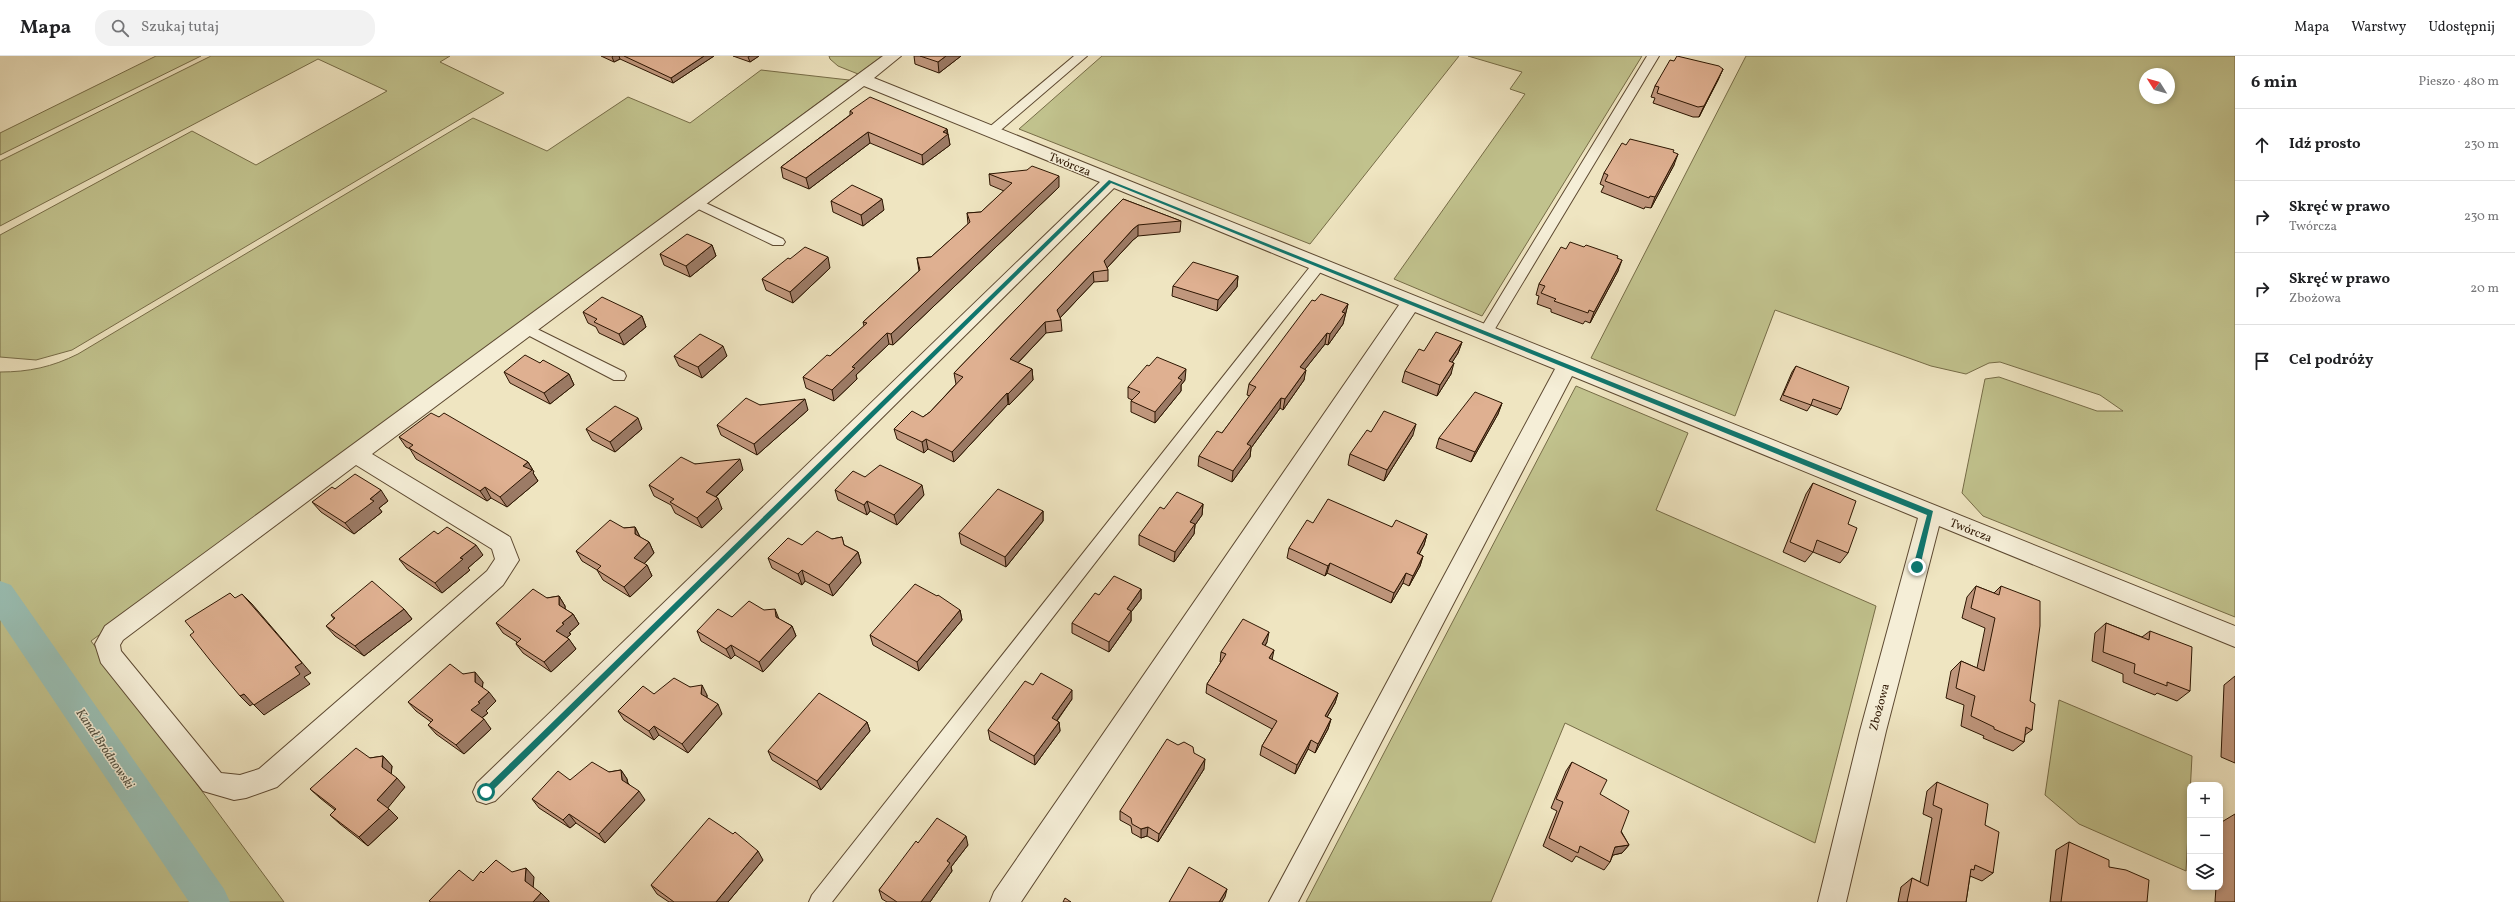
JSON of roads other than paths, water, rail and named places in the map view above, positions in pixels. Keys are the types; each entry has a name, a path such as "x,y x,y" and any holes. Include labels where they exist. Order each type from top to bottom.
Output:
{"street":[{"path":"355,454 502,544 507,560 495,578 268,778 243,788 226,788 212,782 110,656 107,644 114,633 355,454 695,202 893,56"},
{"name":"Twórcza","path":"862,79 1411,304 2235,637"},
{"path":"486,792 1111,181"},
{"path":"1004,902 1411,304"},
{"path":"1283,902 1567,366"},
{"name":"Zbożowa","path":"1832,902 1873,731 1931,513"}],"lane":[{"path":"990,132 1081,56"},
{"path":"1485,333 1653,56"},
{"path":"695,202 778,242"},
{"path":"819,902 1318,266"},
{"path":"525,328 619,376"}],"waterway":[{"name":"Kanał Bródnowski","path":"0,594 211,902"}]}
